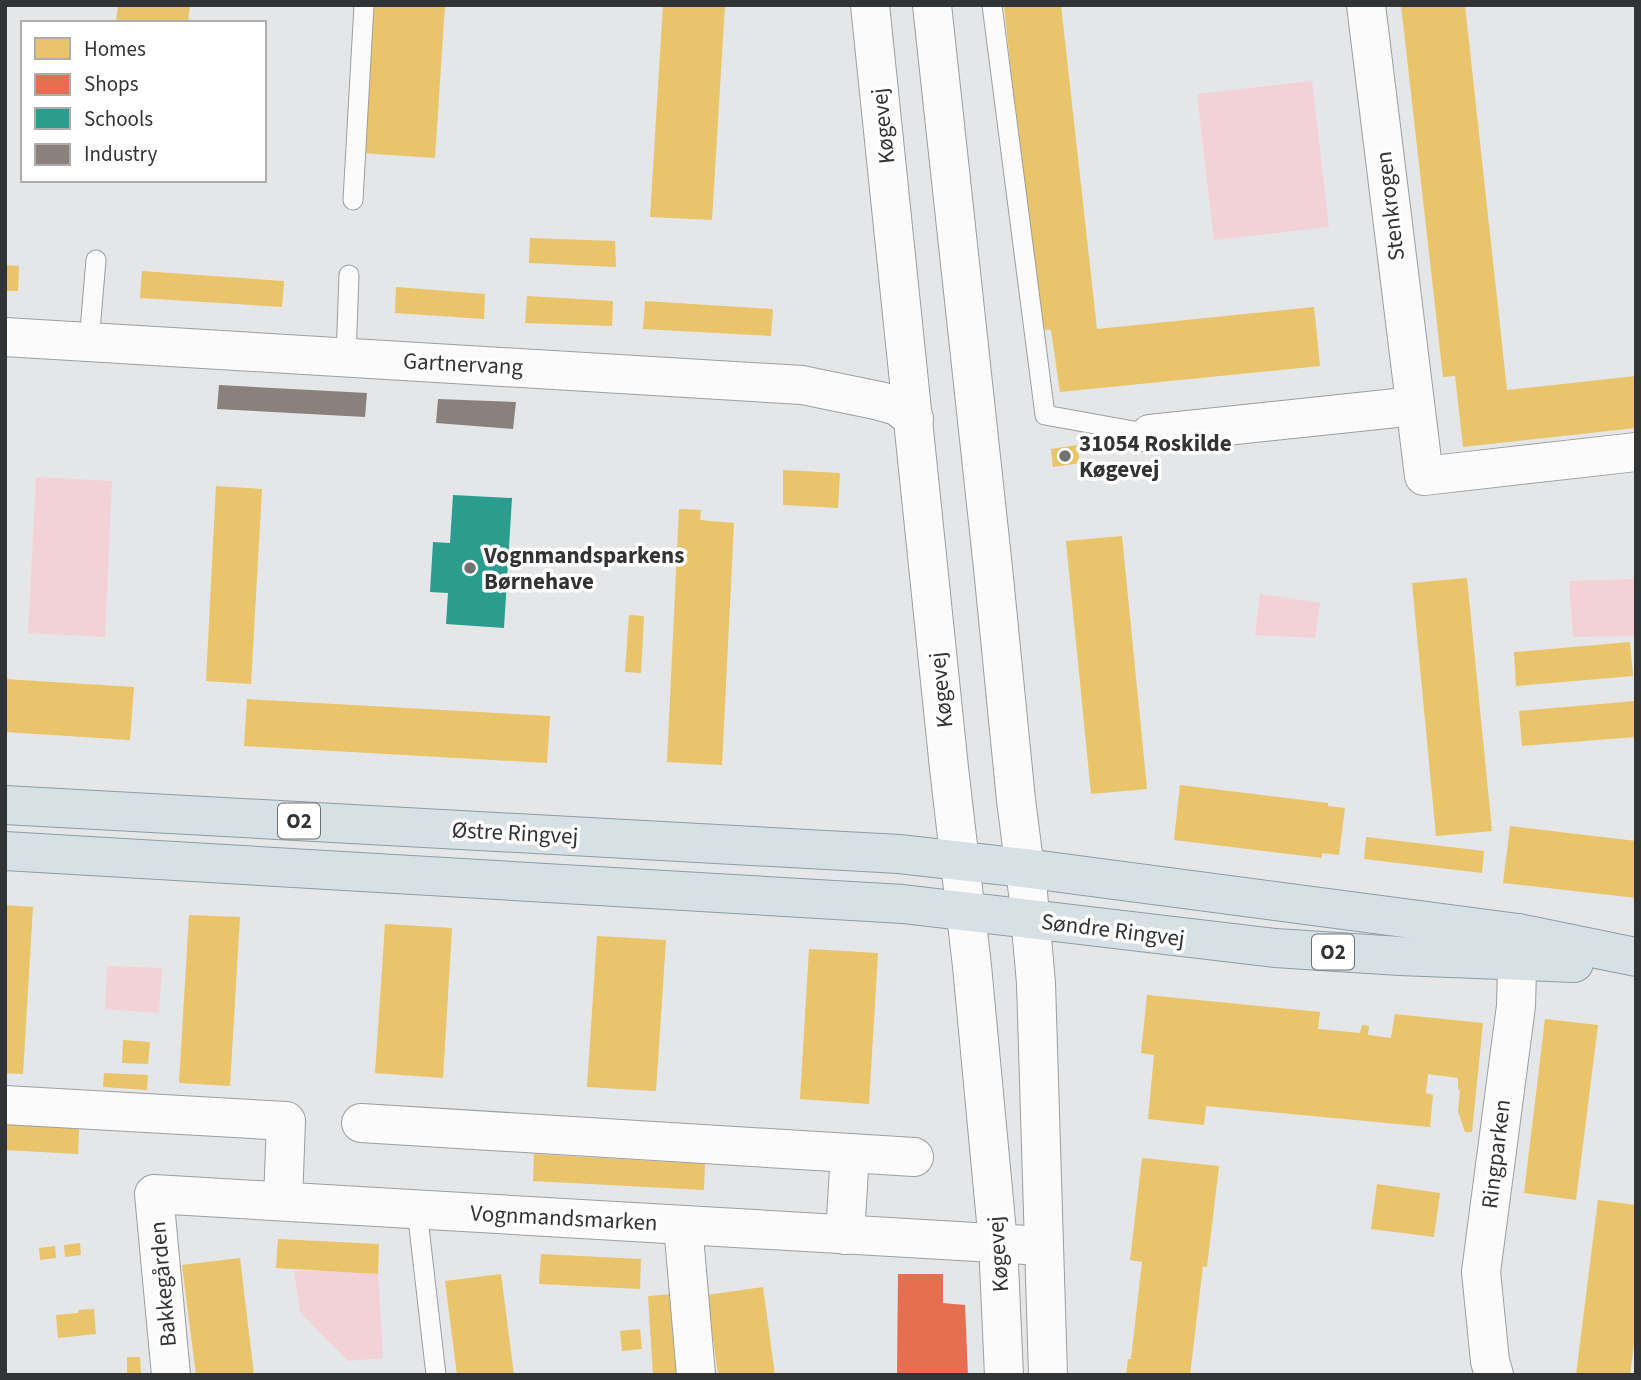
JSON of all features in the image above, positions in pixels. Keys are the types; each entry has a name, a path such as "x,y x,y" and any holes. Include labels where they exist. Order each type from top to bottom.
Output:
{"main road":[{"name":"Østre Ringvej","path":"5,805 899,854 1024,868"},
{"name":"Østre Ringvej","path":"5,851 590,886"},
{"name":"Søndre Ringvej","path":"1024,868 1636,965"},
{"name":"Søndre Ringvej","path":"590,886 903,904 1275,948 1517,947 1636,957"}],"street":[{"name":"Køgevej","path":"870,5 972,967 998,1243 1004,1375"},
{"name":"Køgevej","path":"932,5 1031,920 1036,983 1048,1375"},
{"name":"Stenkrogen","path":"1366,5 1424,476 1636,452"},
{"name":"Gartnervang","path":"5,337 802,385 897,406 914,419"},
{"path":"1150,434 1415,406"},
{"name":"Ringparken","path":"1494,1375 1490,1361 1481,1272 1516,1006 1517,947"},
{"path":"5,1105 286,1121 283,1201"},
{"path":"361,1122 914,1157"},
{"path":"845,1235 850,1153"},
{"name":"Vognmandsmarken","path":"154,1194 1044,1246"},
{"name":"Bakkegården","path":"154,1194 171,1375"},
{"path":"683,1225 696,1375"}],"lane":[{"path":"353,200 364,5"},
{"path":"992,5 1045,415 1150,434"},
{"path":"89,342 96,260"},
{"path":"346,357 349,275"},
{"path":"417,1210 436,1375"}],"shaded area":[{"path":"1312,81 1329,227 1214,240 1197,94"},
{"path":"36,477 112,481 105,637 28,633"},
{"path":"1636,579 1636,636 1573,637 1569,581"},
{"path":"1260,594 1320,603 1315,638 1255,635"},
{"path":"107,966 162,968 159,1013 105,1009"},
{"path":"294,1271 378,1271 383,1358 348,1361 300,1312"}],"building: Homes":[{"path":"118,5 190,5 188,21 116,21"},
{"path":"371,5 445,5 435,158 361,153"},
{"path":"663,5 725,5 712,220 650,217"},
{"path":"1004,5 1061,5 1097,329 1314,307 1320,366 1060,392 1051,330 1038,329"},
{"path":"1401,5 1465,5 1507,390 1636,376 1636,428 1463,447 1455,376 1443,377"},
{"path":"530,238 615,241 616,267 529,263"},
{"path":"5,265 19,266 18,291 5,291"},
{"path":"142,271 284,281 282,307 140,298"},
{"path":"396,287 485,294 484,319 395,313"},
{"path":"527,296 613,301 612,326 525,323"},
{"path":"645,301 773,309 771,336 643,329"},
{"name":"31054 Roskilde Køgevej","path":"1077,445 1080,463 1053,467 1051,449"},
{"path":"783,470 840,473 838,508 783,505"},
{"path":"216,486 262,489 251,684 206,681"},
{"path":"679,509 701,510 700,520 734,523 722,765 667,762"},
{"path":"1122,536 1147,789 1091,794 1066,541"},
{"path":"1467,578 1492,831 1436,836 1412,583"},
{"path":"629,615 644,616 641,673 625,672"},
{"path":"1630,642 1633,676 1516,686 1514,652"},
{"path":"5,679 134,687 130,740 5,732"},
{"path":"247,699 550,716 547,763 244,746"},
{"path":"1635,701 1636,737 1522,746 1519,711"},
{"path":"1180,785 1328,803 1328,806 1345,808 1339,855 1322,853 1322,858 1174,840"},
{"path":"1510,826 1636,841 1636,898 1503,883"},
{"path":"1366,837 1484,851 1482,873 1364,859"},
{"path":"5,905 33,907 23,1074 5,1073"},
{"path":"189,915 240,917 230,1086 179,1083"},
{"path":"385,924 452,928 443,1078 375,1073"},
{"path":"597,936 666,940 656,1091 587,1087"},
{"path":"809,949 878,953 869,1104 800,1099"},
{"path":"1147,995 1320,1012 1318,1029 1360,1033 1362,1025 1369,1026 1368,1035 1391,1038 1395,1014 1483,1023 1472,1132 1465,1132 1458,1111 1458,1078 1428,1074 1426,1093 1433,1095 1430,1127 1206,1106 1204,1125 1148,1119 1154,1055 1141,1053"},
{"path":"1545,1019 1598,1025 1576,1200 1524,1193"},
{"path":"123,1040 150,1042 148,1064 122,1063"},
{"path":"104,1073 148,1075 147,1090 103,1087"},
{"path":"5,1124 79,1128 78,1154 5,1150"},
{"path":"534,1154 705,1164 704,1190 533,1181"},
{"path":"1142,1158 1219,1166 1207,1267 1203,1266 1190,1375 1126,1375 1128,1359 1131,1359 1142,1262 1130,1260"},
{"path":"1377,1184 1440,1193 1434,1237 1371,1229"},
{"path":"1598,1200 1636,1205 1636,1327 1630,1375 1576,1375"},
{"path":"278,1239 379,1244 378,1274 276,1268"},
{"path":"80,1243 81,1255 65,1257 64,1245"},
{"path":"55,1246 56,1258 40,1260 39,1248"},
{"path":"541,1254 641,1259 640,1289 539,1284"},
{"path":"240,1258 254,1375 196,1375 182,1265"},
{"path":"501,1274 514,1375 457,1375 445,1281"},
{"path":"763,1287 775,1375 718,1375 707,1295"},
{"path":"672,1294 678,1375 653,1375 648,1296"},
{"path":"94,1309 96,1334 58,1338 56,1315"},
{"path":"640,1329 642,1349 622,1351 620,1331"},
{"path":"127,1357 140,1357 141,1375 127,1375"}],"building: Shops":[{"path":"898,1274 943,1274 943,1303 965,1305 968,1375 897,1375"}],"building: Schools":[{"name":"Vognmandsparkens Børnehave","path":"453,495 512,498 504,628 446,624 448,593 430,592 433,542 450,543"}],"building: Industry":[{"path":"219,385 367,393 365,417 217,409"},
{"path":"438,399 516,402 513,429 436,423"}],"place":[{"name":"31054 Roskilde Køgevej","path":"1065,456"},
{"name":"Vognmandsparkens Børnehave","path":"470,568"}]}
